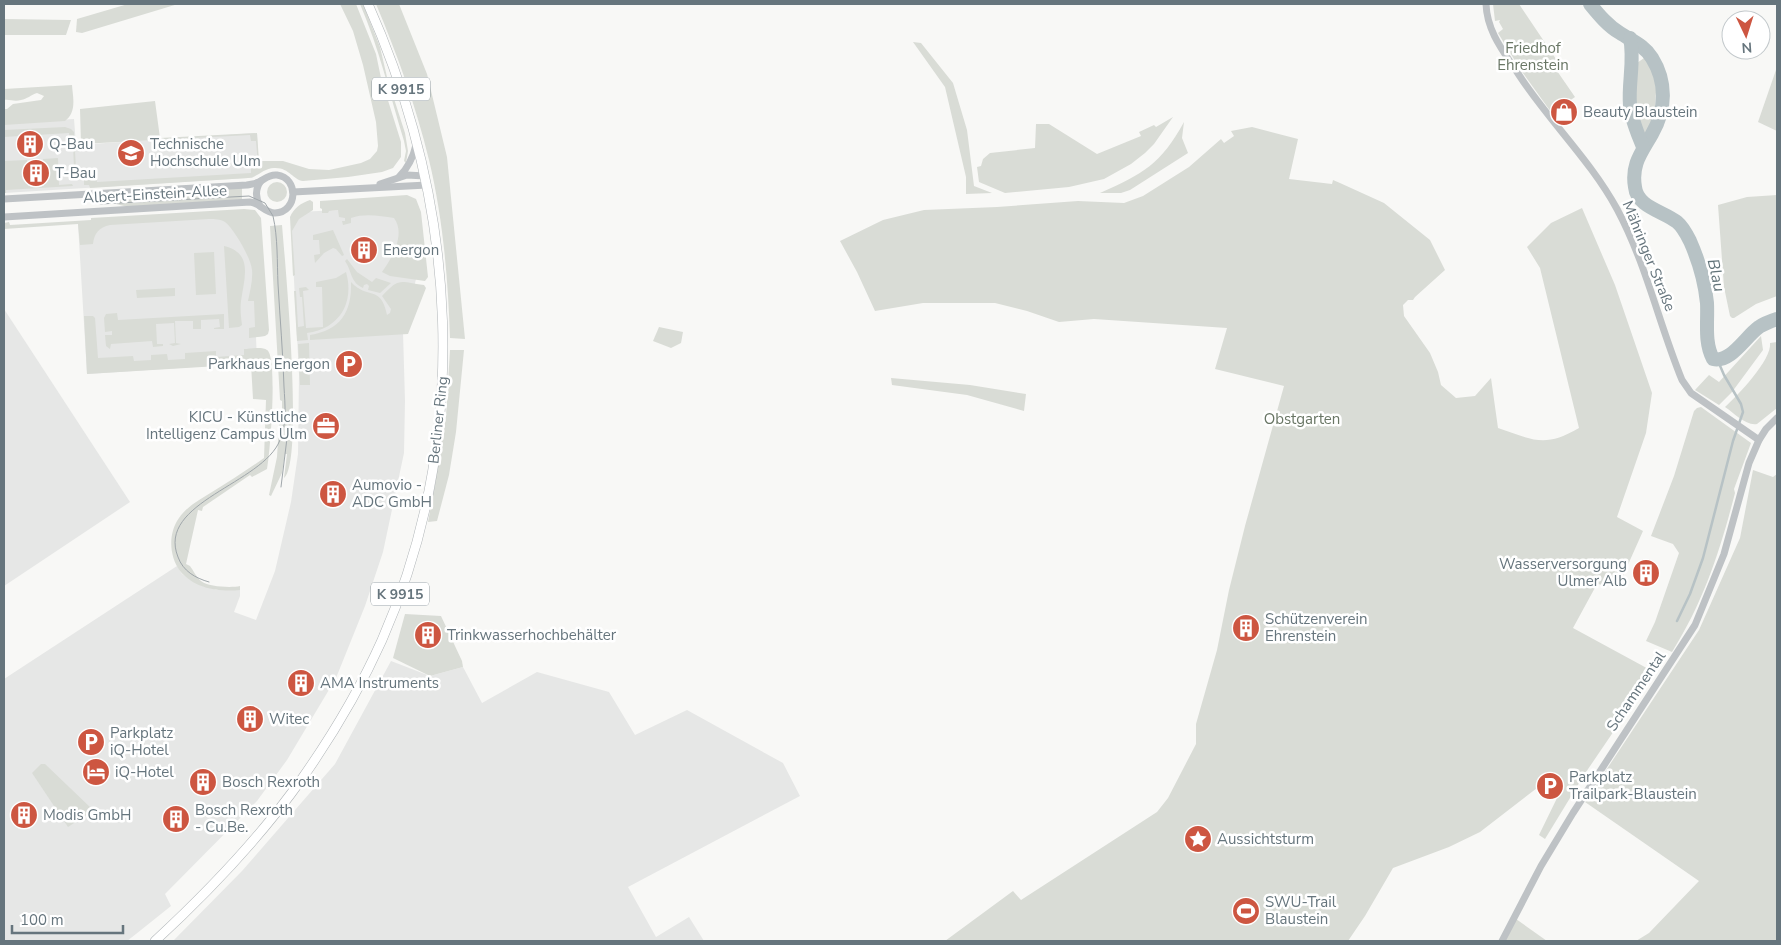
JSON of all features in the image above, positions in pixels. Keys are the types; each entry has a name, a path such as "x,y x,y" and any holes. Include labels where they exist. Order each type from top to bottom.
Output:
{"main road":[{"name":"Berliner Ring","path":"155,941 200,898 272,818 302,778 334,729 358,688 382,640 408,571 424,515 440,419 443,382 442,300 438,253 426,180 416,138 392,61 368,4"}],"street":[{"name":"Mähringer Straße","path":"1486,4 1487,20 1499,44 1522,79 1597,178 1618,210 1649,285 1682,380 1692,393 1759,440"},
{"path":"396,179 405,171 412,159 416,138"},
{"path":"372,187 413,175 426,180"},
{"name":"Albert-Einstein-Allee","path":"4,199 244,185 261,181 268,176 280,176 290,183 293,192 290,204 280,212 268,212 255,203 245,202 4,217"},
{"path":"293,192 372,187 426,180"},
{"path":"260,206 257,201 256,192 261,181"},
{"name":"Schammental","path":"1502,941 1541,866 1573,813 1695,625 1724,554 1749,463 1759,440 1766,429 1777,418"}],"shaded area":[{"name":"Technische Hochschule Ulm","path":"74,119 76,145 257,133 259,173 252,178 4,193 4,123"},
{"path":"400,207 417,275 403,332 404,453 383,552 365,606 336,678 287,760 257,801 165,894 171,906 136,934 127,941 4,941 4,679 177,566 182,574 200,585 217,590 240,590 240,596 234,612 256,620 275,571 291,502 298,454 299,374 291,224 298,212"},
{"path":"236,215 259,259 264,336 256,337 257,363 87,374 78,224"},
{"path":"4,309 130,502 4,586"},
{"path":"391,661 430,676 463,667 482,703 537,672 609,692 635,735 687,710 783,763 800,796 628,887 656,937 689,917 704,941 173,941 242,871 335,764"}],"green space":[{"path":"128,4 178,4 82,33 76,32 77,19"},
{"path":"340,4 356,4 376,54 381,78 401,142 401,157 393,168 382,172 348,177 303,181 283,169 274,168 267,169 248,178 90,188 89,185 84,185 84,179 96,176 97,182 251,173 251,166 258,166 256,141 251,141 250,135 81,144 80,109 155,101 160,138 257,133 259,161 283,161 309,169 329,170 361,163 370,159 377,151 378,146 376,122 353,31"},
{"path":"360,4 363,4 380,47 387,77 405,133 408,151 406,163 404,161 406,151 404,141 379,55"},
{"path":"376,4 399,4 427,74 447,157 465,339 450,338 444,248 434,182 412,100 399,61"},
{"name":"Friedhof Ehrenstein","path":"1493,4 1519,4 1560,65 1555,68 1575,97 1551,112 1520,69 1498,33 1503,29 1499,22 1500,20 1495,21"},
{"path":"4,19 71,20 66,35 4,35"},
{"path":"913,42 921,43 953,83 967,130 974,186 992,193 966,194 966,177 945,87"},
{"path":"1647,56 1657,78 1654,120 1644,138 1636,118 1634,94 1637,81 1637,63"},
{"path":"1777,67 1777,131 1758,122"},
{"path":"72,85 73,109 65,121 4,125 4,109 13,104 41,100 44,96 37,93 19,101 4,100 4,89"},
{"path":"1173,117 1154,144 1145,153 1131,164 1104,179 1069,187 1005,193 979,182 977,167 981,166 983,159 990,153 1035,148 1036,124 1049,124 1097,154 1141,136 1139,132 1154,125 1156,127"},
{"path":"1184,122 1182,138 1188,153 1130,190 1121,193 1100,193 1128,180 1150,166 1167,148"},
{"path":"65,127 74,132 76,169 74,169 73,143 70,143 69,133 4,137 4,130"},
{"name":"Obstgarten","path":"1252,127 1298,139 1289,179 1332,184 1333,180 1340,183 1384,203 1430,240 1445,270 1413,300 1408,300 1403,305 1404,316 1430,353 1441,385 1456,398 1475,396 1491,378 1498,428 1530,439 1548,440 1557,438 1579,428 1540,268 1527,247 1551,223 1582,208 1615,285 1652,393 1646,433 1617,517 1643,531 1618,587 1597,584 1573,628 1654,672 1584,775 1545,839 1539,835 1558,796 1537,788 1480,832 1449,847 1393,868 1348,941 945,941 1013,891 1021,900 1157,812 1168,798 1196,744 1196,724 1217,650 1229,590 1245,526 1284,386 1215,369 1227,328 1094,319 1059,322 995,303 923,303 875,311 840,241 883,220 924,210 1078,201 1124,203 1143,196 1189,167 1221,139 1224,143 1234,136 1231,131"},
{"path":"58,158 59,185 72,184 73,186 6,190 6,193 4,193 4,161 27,160 28,186 44,186 43,159"},
{"path":"277,182 284,185 287,192 284,199 277,202 270,199 267,192 270,185"},
{"path":"242,187 242,201 128,207 116,204 115,198 122,196"},
{"path":"407,195 416,199 421,212 428,277 425,281 390,276 382,272 390,260 398,238 399,231 394,218 372,215 362,216 351,218 351,223 343,225 342,221 345,221 345,218 339,217 338,210 322,213 320,208 320,201"},
{"path":"1777,195 1777,296 1756,304 1732,318 1724,287 1718,205 1747,197"},
{"path":"310,200 313,202 313,210 299,219 292,231 295,275 293,276 290,217 298,206"},
{"path":"244,209 255,210 261,218 269,330 265,336 249,338 249,328 255,327 254,301 248,301 252,278 251,265 237,237 223,221 209,219 110,225 103,227 98,232 93,244 80,245 78,224 4,229 4,223 9,222 10,225"},
{"path":"282,225 292,359 293,437 290,464 284,478 287,454 285,454 282,473 271,496 269,495 277,457 282,401 280,400 270,226"},
{"path":"333,230 344,255 342,256 333,248 324,253 315,263 314,255 320,254 319,240 313,240 313,235"},
{"path":"224,246 240,254 245,268 241,304 242,325 239,327 229,328"},
{"path":"214,252 216,294 196,295 194,253"},
{"path":"347,259 357,272 372,282 376,278 391,283 380,293 368,290 369,286 367,284 363,288 359,286 353,279 345,261"},
{"path":"346,272 348,294 342,313 328,326 318,331 307,333 308,340 297,341 294,291 296,291 298,327 304,326 302,297 300,297 299,288 306,287 309,290 303,291 306,328 323,327 322,287 316,287 316,282 336,278"},
{"path":"351,282 381,299 387,315 391,309 382,296 393,286 400,282 424,285 426,288 408,334 310,340 310,335 329,329 342,318 349,303"},
{"path":"175,288 175,296 137,298 136,290"},
{"path":"117,313 118,320 224,314 224,329 214,329 220,327 219,319 201,320 201,329 193,329 193,321 175,321 176,343 181,344 173,346 169,344 175,343 174,323 156,324 157,344 163,344 163,346 153,347 152,341 111,344 110,349 106,346 105,335 112,335 112,331 105,332 104,318 106,314"},
{"path":"84,316 93,316 95,318 98,358 133,356 134,361 151,360 151,355 167,354 168,360 185,359 185,353 216,351 216,357 244,355 244,349 259,348 267,350 270,356 273,387 267,469 252,477 250,475 203,507 202,511 198,510 186,564 190,566 204,583 232,587 240,586 240,590 216,590 193,582 176,565 171,544 175,524 190,506 264,458 266,400 253,399 251,364 87,374"},
{"path":"659,327 683,332 681,343 671,348 653,341"},
{"path":"1761,336 1763,350 1732,392 1719,405 1695,390 1709,375 1719,382"},
{"path":"1777,342 1777,408 1757,424 1749,423 1725,407 1760,368 1766,359 1770,343"},
{"path":"309,343 310,385 300,385 298,344"},
{"path":"450,350 464,350 456,432 449,475 437,521 428,522 446,416"},
{"path":"891,378 970,385 1026,394 1024,411 967,395 892,385"},
{"path":"1701,407 1751,443 1734,489 1735,493 1710,575 1693,614 1672,652 1646,641 1655,622 1679,553 1673,544 1651,536 1674,476 1694,411"},
{"path":"1753,470 1773,477 1777,474 1777,941 1636,941 1649,933 1699,881 1585,802 1699,630 1740,538"},
{"path":"405,614 441,616 463,667 430,676 393,658"},
{"path":"41,764 45,764 92,809 89,813 68,827 32,773"},
{"path":"1516,919 1547,941 1505,941"}],"waterway":[{"name":"Blau","path":"1590,4 1612,27 1645,50 1657,67 1662,86 1662,106 1657,125 1636,165 1635,187 1637,194 1645,204 1677,222 1683,228 1690,241 1705,287 1707,339 1713,359 1726,357 1759,327 1777,319"},
{"name":"Blau","path":"1630,38 1632,55 1630,105 1633,121 1643,147"},
{"path":"1677,621 1690,594 1703,558 1733,441 1743,412 1741,404 1718,361"}],"tram line":[{"path":"100,204 249,196 265,203 273,216 277,241 285,407 284,427 280,440 270,455 254,469 196,507 182,522 175,538 180,562 190,573 209,582"},
{"path":"281,487 288,430"}],"place":[{"name":"Beauty Blaustein","path":"1564,112"},
{"name":"Q-Bau","path":"30,144"},
{"name":"Technische Hochschule Ulm","path":"131,153"},
{"name":"T-Bau","path":"36,173"},
{"name":"Energon","path":"364,250"},
{"name":"Parkhaus Energon","path":"349,364"},
{"name":"KICU - Künstliche Intelligenz Campus Ulm","path":"326,426"},
{"name":"Aumovio - ADC GmbH","path":"333,494"},
{"name":"Wasserversorgung Ulmer Alb","path":"1646,573"},
{"name":"Schützenverein Ehrenstein","path":"1246,628"},
{"name":"Trinkwasserhochbehälter","path":"428,635"},
{"name":"AMA Instruments","path":"301,683"},
{"name":"Witec","path":"250,719"},
{"name":"Parkplatz iQ-Hotel","path":"91,742"},
{"name":"iQ-Hotel","path":"96,772"},
{"name":"Bosch Rexroth","path":"203,782"},
{"name":"Parkplatz Trailpark-Blaustein","path":"1550,786"},
{"name":"Modis GmbH","path":"24,815"},
{"name":"Bosch Rexroth - Cu.Be.","path":"176,819"},
{"name":"Aussichtsturm","path":"1198,839"},
{"name":"SWU-Trail Blaustein","path":"1246,911"}]}
